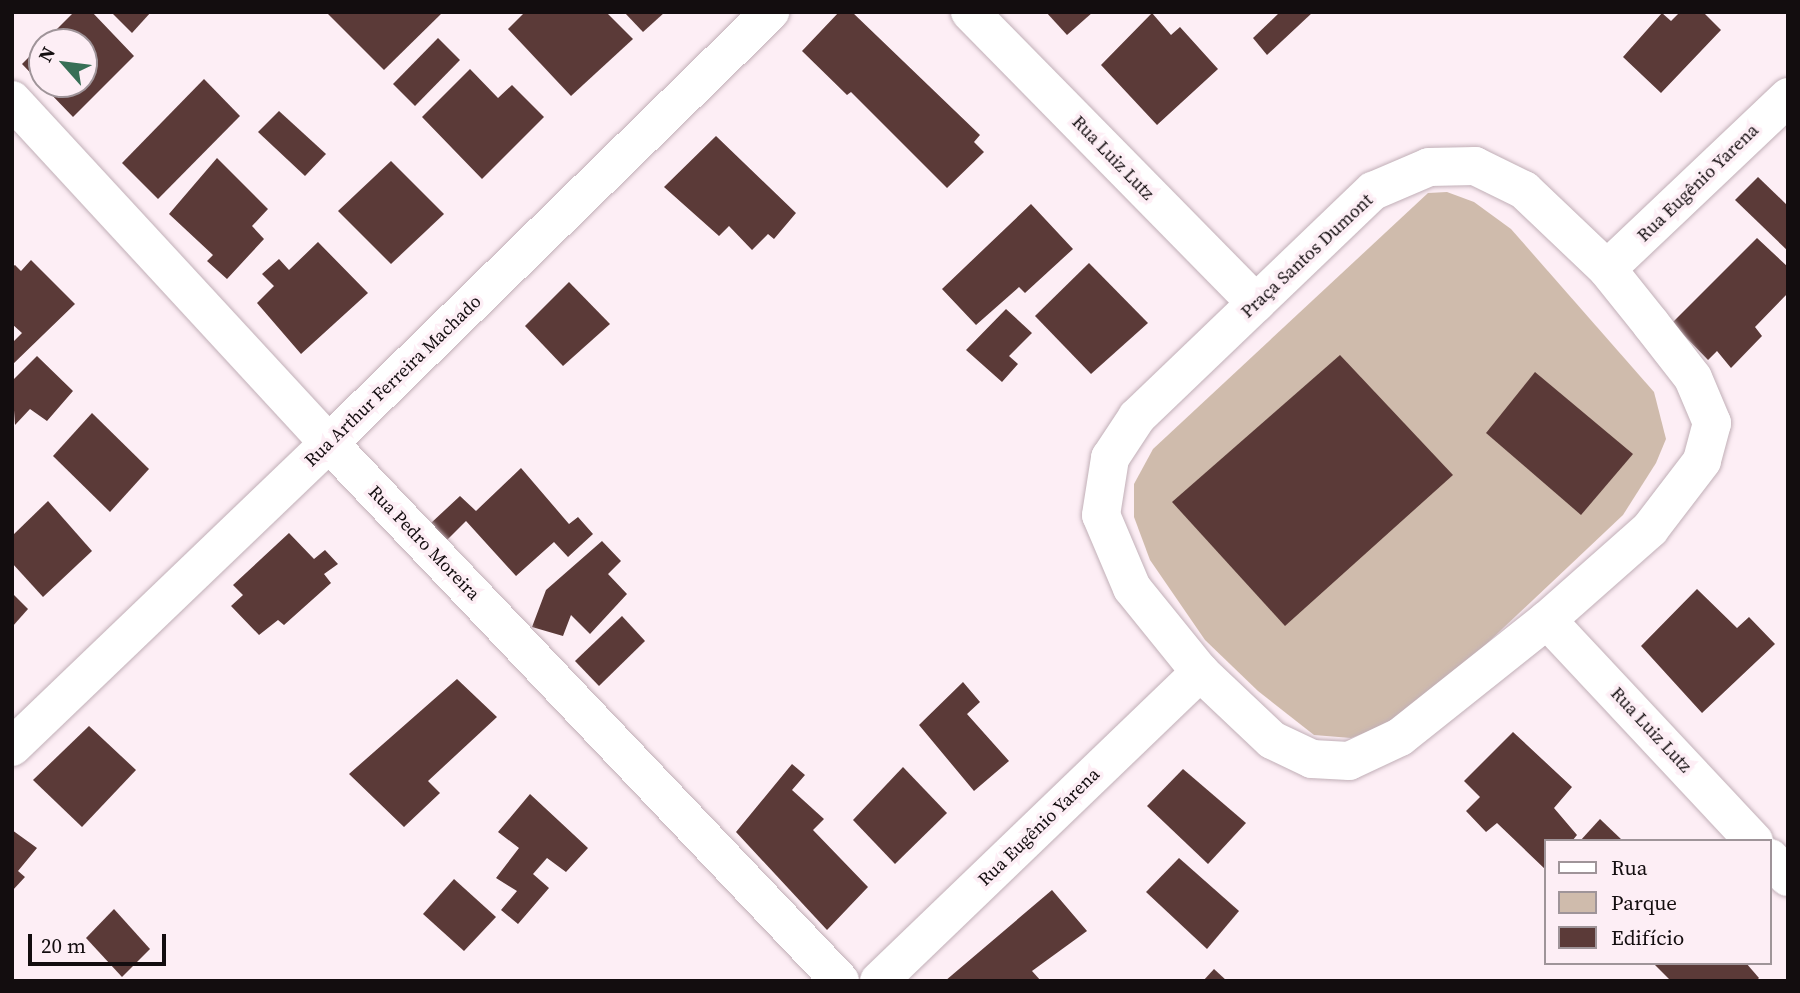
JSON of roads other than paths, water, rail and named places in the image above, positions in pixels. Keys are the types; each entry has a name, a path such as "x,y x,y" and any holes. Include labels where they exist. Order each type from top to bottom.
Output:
{"street":[{"name":"Rua Arthur Ferreira Machado","path":"12,747 329,443 770,12"},
{"name":"Rua Luiz Lutz","path":"970,12 1256,303"},
{"name":"Rua Eugênio Yarena","path":"1608,269 1788,97"},
{"name":"Rua Pedro Moreira","path":"12,100 329,443 840,981"},
{"name":"Praça Santos Dumont","path":"1475,166 1524,190 1608,269 1693,379 1713,423 1702,461 1650,529 1547,620 1400,737 1349,761 1312,760 1272,740 1200,672 1132,588 1101,515 1110,458 1137,417 1373,191 1429,167 1475,166"},
{"name":"Rua Luiz Lutz","path":"1547,620 1752,839"},
{"name":"Rua Eugênio Yarena","path":"879,981 1200,672"},
{"path":"1772,860 1788,877"}]}
